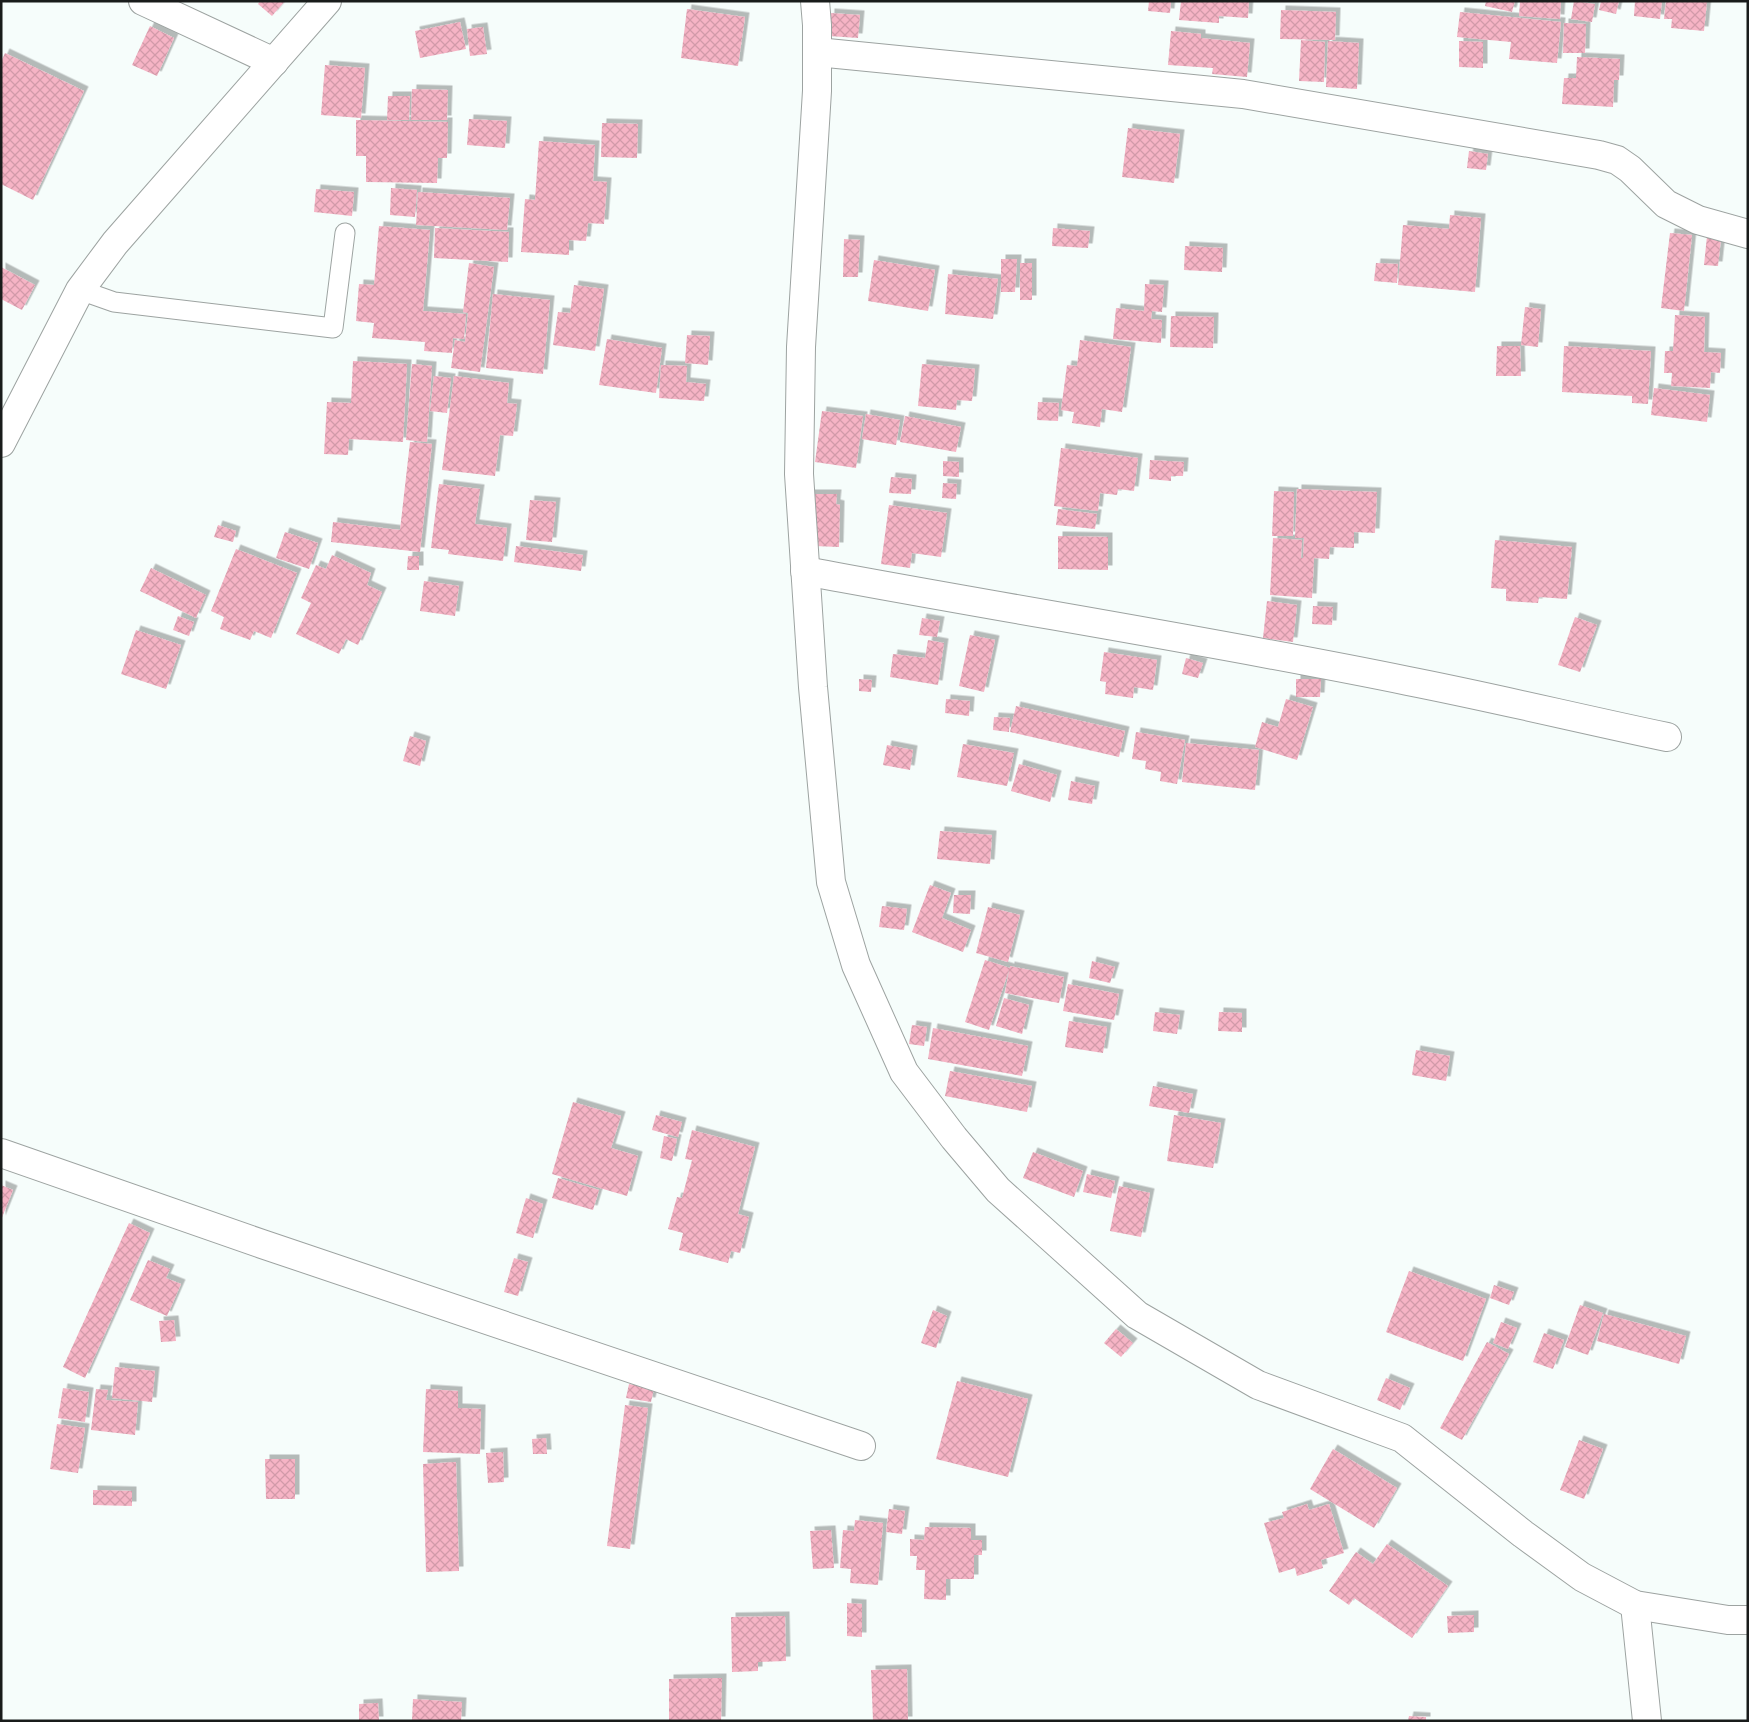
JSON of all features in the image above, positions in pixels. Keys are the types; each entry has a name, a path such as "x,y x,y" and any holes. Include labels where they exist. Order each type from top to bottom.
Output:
{"street":[{"path":"143,1 274,62"},
{"path":"1,443 80,290 115,243 327,1"},
{"path":"814,1 817,91 801,347 799,474 813,687 831,882 856,965 904,1072 954,1138 998,1190 1137,1315 1258,1385 1322,1411 1356,1420 1402,1438 1560,1561 1582,1576 1635,1605 1728,1620 1748,1620"},
{"path":"817,52 1243,94 1599,155 1616,160 1630,169 1666,204 1698,220 1748,234"},
{"path":"805,571 1409,681 1667,737"},
{"path":"1,1153 262,1244 861,1446"},
{"path":"1635,1605 1647,1721"}],"lane":[{"path":"80,290 114,302 333,328 345,233"}],"building":[{"path":"260,1 285,1 272,16 258,4"},
{"path":"1149,1 1171,1 1170,13 1148,11"},
{"path":"1181,1 1249,1 1248,18 1219,16 1219,23 1179,20"},
{"path":"1486,1 1515,1 1512,12 1485,6"},
{"path":"1520,1 1561,1 1560,19 1519,16"},
{"path":"1574,1 1595,4 1592,22 1571,19"},
{"path":"1601,1 1619,1 1616,14 1599,10"},
{"path":"1635,1 1662,1 1660,19 1634,16"},
{"path":"1666,1 1707,1 1704,31 1671,28 1672,19 1664,19"},
{"path":"687,9 745,17 738,66 681,58"},
{"path":"1281,10 1336,12 1335,40 1280,39"},
{"path":"1460,12 1561,22 1557,63 1509,59 1511,42 1457,37"},
{"path":"830,13 860,15 858,38 829,36"},
{"path":"460,22 466,49 420,58 415,31"},
{"path":"1564,23 1586,24 1585,53 1563,53"},
{"path":"150,26 174,38 157,76 132,65"},
{"path":"483,27 487,54 470,56 467,29"},
{"path":"1171,31 1201,34 1201,38 1250,43 1247,77 1212,74 1213,68 1168,65"},
{"path":"1301,40 1325,42 1324,82 1299,81"},
{"path":"1328,41 1359,43 1357,89 1326,87"},
{"path":"1459,41 1483,42 1483,68 1459,67"},
{"path":"5,53 84,91 33,200 1,184 1,62"},
{"path":"1577,57 1620,59 1619,80 1614,80 1613,107 1562,104 1564,78 1576,78"},
{"path":"325,65 365,68 361,118 321,115"},
{"path":"412,89 448,90 447,120 411,120"},
{"path":"388,96 410,96 409,120 387,120"},
{"path":"469,119 507,121 505,148 467,145"},
{"path":"356,120 448,122 447,158 438,158 437,183 366,182 366,156 356,156"},
{"path":"602,123 638,124 637,158 601,157"},
{"path":"1128,128 1180,134 1174,183 1122,177"},
{"path":"539,141 595,145 593,181 607,182 604,224 588,223 586,241 569,240 569,255 521,252 525,199 535,200"},
{"path":"1469,151 1488,154 1486,170 1467,168"},
{"path":"391,188 417,190 415,217 390,215"},
{"path":"316,189 354,192 352,216 314,212"},
{"path":"418,192 510,198 507,230 416,225"},
{"path":"1450,215 1481,218 1475,292 1398,285 1403,225 1449,229"},
{"path":"379,226 430,230 423,311 466,314 464,339 453,338 452,353 424,351 425,342 372,338 374,323 356,321 359,284 374,285"},
{"path":"435,228 509,232 508,262 434,258"},
{"path":"1053,228 1090,231 1088,248 1052,246"},
{"path":"1670,233 1692,235 1684,311 1661,308"},
{"path":"1707,236 1721,238 1718,266 1704,265"},
{"path":"844,239 860,240 858,277 843,277"},
{"path":"1185,246 1223,248 1222,272 1184,270"},
{"path":"1001,259 1017,259 1015,292 1001,292"},
{"path":"874,260 935,270 928,311 868,301"},
{"path":"469,263 494,267 480,372 451,368 455,340 465,342 468,313 463,312"},
{"path":"1020,263 1032,263 1032,300 1020,300"},
{"path":"1376,263 1398,264 1397,283 1374,281"},
{"path":"1,267 35,285 22,310 1,299"},
{"path":"948,274 998,279 993,319 945,314"},
{"path":"1145,284 1164,285 1162,312 1152,311 1151,319 1162,320 1161,343 1113,339 1116,308 1144,311"},
{"path":"574,285 604,289 595,351 553,345 558,312 570,313"},
{"path":"493,294 550,300 543,374 486,368"},
{"path":"1525,307 1541,309 1538,347 1521,345"},
{"path":"1675,315 1705,317 1704,352 1721,353 1720,373 1711,372 1710,388 1671,386 1672,373 1664,373 1665,351 1673,351"},
{"path":"1171,316 1214,317 1213,348 1170,347"},
{"path":"687,335 710,336 708,365 685,363"},
{"path":"607,339 662,348 656,393 599,385"},
{"path":"1080,340 1131,347 1122,412 1102,409 1100,427 1072,423 1074,412 1061,410 1067,365 1077,366"},
{"path":"1497,346 1520,346 1521,376 1496,376"},
{"path":"1564,346 1651,351 1648,404 1632,403 1632,396 1562,392"},
{"path":"353,361 407,364 403,442 349,439 348,455 324,454 327,402 351,403"},
{"path":"412,364 432,366 427,442 406,440"},
{"path":"922,364 975,369 972,401 957,400 956,410 918,406"},
{"path":"661,365 687,366 686,382 706,384 704,401 659,398"},
{"path":"434,376 451,378 447,413 430,411"},
{"path":"454,376 509,383 507,403 517,404 513,436 500,435 495,476 442,470"},
{"path":"1654,388 1710,395 1707,422 1651,415"},
{"path":"1038,402 1059,403 1058,421 1037,420"},
{"path":"822,411 863,416 856,468 815,462"},
{"path":"866,414 900,420 896,445 862,439"},
{"path":"905,416 961,427 956,452 900,442"},
{"path":"410,442 432,444 420,552 331,542 333,522 400,530"},
{"path":"1061,448 1138,458 1134,491 1118,489 1117,495 1100,493 1098,511 1054,506"},
{"path":"1150,460 1184,462 1183,476 1171,476 1171,481 1149,479"},
{"path":"943,461 959,462 959,477 943,476"},
{"path":"891,477 912,479 911,494 889,493"},
{"path":"943,483 957,484 956,499 942,498"},
{"path":"439,484 480,489 475,524 507,528 503,561 448,554 449,550 431,548"},
{"path":"1297,489 1377,492 1375,533 1354,532 1354,548 1330,547 1329,559 1314,558 1312,598 1270,595 1273,538 1302,540 1301,558 1303,558 1304,538 1295,538"},
{"path":"1274,491 1294,492 1293,536 1272,536"},
{"path":"810,494 837,494 836,504 840,505 839,547 814,546 815,509 810,510"},
{"path":"530,500 556,502 552,542 526,540"},
{"path":"889,505 947,513 941,557 912,553 910,568 881,564"},
{"path":"1058,509 1097,514 1095,529 1056,525"},
{"path":"218,525 236,531 233,542 214,537"},
{"path":"285,532 318,543 309,569 276,558"},
{"path":"1058,536 1108,537 1108,570 1058,569"},
{"path":"1495,540 1572,547 1567,599 1539,597 1538,603 1506,601 1506,589 1491,588"},
{"path":"516,546 583,555 581,571 514,562"},
{"path":"236,549 297,573 271,638 254,631 250,640 220,629 224,617 211,611"},
{"path":"332,555 371,573 367,585 382,592 358,645 346,639 339,654 296,634 311,603 301,598 316,565 326,569"},
{"path":"408,556 419,556 419,570 407,570"},
{"path":"151,568 206,595 196,618 140,591"},
{"path":"424,581 459,586 455,616 420,611"},
{"path":"1267,601 1297,605 1293,642 1263,638"},
{"path":"1313,606 1333,607 1332,625 1312,624"},
{"path":"178,616 194,622 189,636 173,630"},
{"path":"1575,617 1597,625 1580,672 1558,665"},
{"path":"922,618 940,621 937,637 919,635"},
{"path":"136,630 181,645 166,689 121,674"},
{"path":"970,635 995,640 984,692 959,686"},
{"path":"928,640 944,643 938,685 890,677 893,654 925,658"},
{"path":"1104,652 1157,660 1153,690 1134,687 1133,698 1105,694 1106,682 1100,681"},
{"path":"1186,658 1203,663 1198,678 1182,674"},
{"path":"859,679 872,680 871,692 859,691"},
{"path":"1296,679 1321,679 1320,697 1296,697"},
{"path":"946,699 970,701 969,716 945,713"},
{"path":"1286,699 1313,707 1297,760 1255,747 1262,722 1278,727"},
{"path":"1016,706 1125,731 1119,757 1010,732"},
{"path":"994,717 1010,718 1009,732 993,730"},
{"path":"1136,732 1185,740 1177,784 1160,781 1161,772 1145,769 1146,761 1132,759"},
{"path":"410,736 426,741 420,766 403,761"},
{"path":"1186,743 1259,750 1255,790 1182,782"},
{"path":"963,744 1014,753 1007,786 957,777"},
{"path":"887,745 913,750 910,770 883,765"},
{"path":"1019,764 1057,775 1050,802 1011,791"},
{"path":"1071,781 1095,786 1092,804 1068,800"},
{"path":"940,831 992,835 990,864 937,859"},
{"path":"930,885 951,893 942,918 971,930 963,952 912,932"},
{"path":"954,895 971,895 970,914 953,913"},
{"path":"882,906 907,909 904,930 879,927"},
{"path":"988,907 1020,915 1008,962 976,953"},
{"path":"985,960 1010,968 1010,966 1064,977 1059,1003 1005,993 1009,970 989,1030 965,1022"},
{"path":"1092,961 1115,967 1110,983 1089,978"},
{"path":"1068,984 1119,994 1114,1020 1063,1011"},
{"path":"1004,998 1029,1005 1022,1034 996,1026"},
{"path":"1155,1012 1180,1015 1177,1034 1153,1031"},
{"path":"1219,1012 1242,1013 1242,1032 1218,1031"},
{"path":"1069,1021 1107,1027 1103,1053 1065,1047"},
{"path":"912,1025 927,1027 924,1046 909,1044"},
{"path":"933,1028 1028,1046 1022,1076 928,1059"},
{"path":"1416,1050 1450,1056 1446,1081 1412,1075"},
{"path":"950,1071 1032,1086 1027,1112 945,1096"},
{"path":"1153,1086 1193,1094 1189,1113 1149,1106"},
{"path":"573,1102 621,1116 611,1148 638,1156 627,1196 552,1174"},
{"path":"656,1115 682,1122 678,1137 652,1130"},
{"path":"1174,1115 1221,1123 1213,1168 1167,1161"},
{"path":"692,1130 755,1147 738,1214 749,1217 740,1253 731,1251 728,1263 679,1250 683,1233 668,1229 677,1197 682,1198 692,1160 685,1159"},
{"path":"664,1136 677,1139 672,1161 660,1158"},
{"path":"1033,1152 1083,1171 1074,1197 1023,1178"},
{"path":"1087,1174 1115,1181 1111,1198 1083,1192"},
{"path":"558,1178 599,1190 593,1210 552,1198"},
{"path":"1,1185 13,1190 1,1220"},
{"path":"1119,1186 1150,1193 1141,1237 1110,1231"},
{"path":"526,1198 543,1204 533,1238 516,1233"},
{"path":"129,1223 150,1233 85,1378 63,1367"},
{"path":"514,1258 528,1262 518,1296 504,1292"},
{"path":"148,1260 170,1269 166,1278 181,1284 167,1316 130,1300"},
{"path":"1409,1271 1486,1299 1463,1361 1386,1332"},
{"path":"1494,1285 1514,1292 1509,1305 1490,1298"},
{"path":"1580,1305 1603,1313 1588,1355 1565,1347"},
{"path":"933,1310 947,1316 936,1348 921,1343"},
{"path":"1604,1314 1686,1336 1679,1364 1597,1341"},
{"path":"174,1320 176,1341 161,1342 159,1321"},
{"path":"1501,1322 1517,1328 1508,1349 1493,1343"},
{"path":"1116,1329 1133,1343 1121,1357 1104,1343"},
{"path":"1544,1333 1564,1340 1553,1369 1533,1362"},
{"path":"1487,1342 1509,1354 1462,1440 1440,1428"},
{"path":"115,1367 155,1371 152,1402 112,1398"},
{"path":"1386,1378 1410,1388 1400,1410 1377,1400"},
{"path":"957,1381 1028,1399 1008,1477 936,1459"},
{"path":"629,1384 654,1388 651,1402 626,1398"},
{"path":"63,1388 89,1392 85,1422 58,1418"},
{"path":"96,1389 108,1390 106,1400 138,1402 135,1435 91,1430"},
{"path":"426,1389 458,1391 458,1408 481,1409 480,1454 423,1452"},
{"path":"625,1405 648,1408 630,1549 607,1546"},
{"path":"57,1424 85,1428 78,1473 50,1469"},
{"path":"546,1438 547,1454 533,1454 532,1439"},
{"path":"1579,1440 1603,1449 1584,1499 1560,1490"},
{"path":"1333,1449 1397,1488 1374,1528 1310,1489"},
{"path":"503,1452 504,1482 488,1483 486,1453"},
{"path":"265,1459 295,1459 295,1499 266,1499"},
{"path":"456,1462 459,1571 426,1572 423,1464"},
{"path":"93,1490 132,1491 132,1506 93,1505"},
{"path":"1307,1504 1309,1510 1329,1504 1344,1553 1321,1560 1323,1568 1297,1576 1295,1568 1279,1573 1264,1523 1284,1518 1282,1512"},
{"path":"889,1509 905,1511 902,1534 886,1532"},
{"path":"855,1520 883,1523 878,1585 850,1583 851,1569 840,1568 843,1530 854,1531"},
{"path":"925,1527 971,1528 971,1540 982,1540 982,1555 974,1555 974,1579 946,1579 946,1600 924,1599 925,1570 916,1570 917,1556 910,1556 910,1539 924,1540"},
{"path":"831,1530 834,1568 813,1569 810,1531"},
{"path":"1387,1544 1448,1586 1412,1638 1354,1598 1349,1605 1329,1591 1356,1552 1373,1564"},
{"path":"847,1603 862,1604 862,1637 847,1636"},
{"path":"1474,1615 1474,1632 1448,1633 1447,1616"},
{"path":"785,1616 786,1661 758,1662 758,1671 732,1672 731,1617"},
{"path":"907,1669 908,1721 873,1721 871,1670"},
{"path":"722,1678 721,1721 669,1721 669,1679"},
{"path":"413,1699 462,1702 461,1721 412,1721"},
{"path":"378,1703 379,1721 359,1721 359,1704"},
{"path":"1409,1716 1426,1717 1426,1721 1408,1721"}]}
